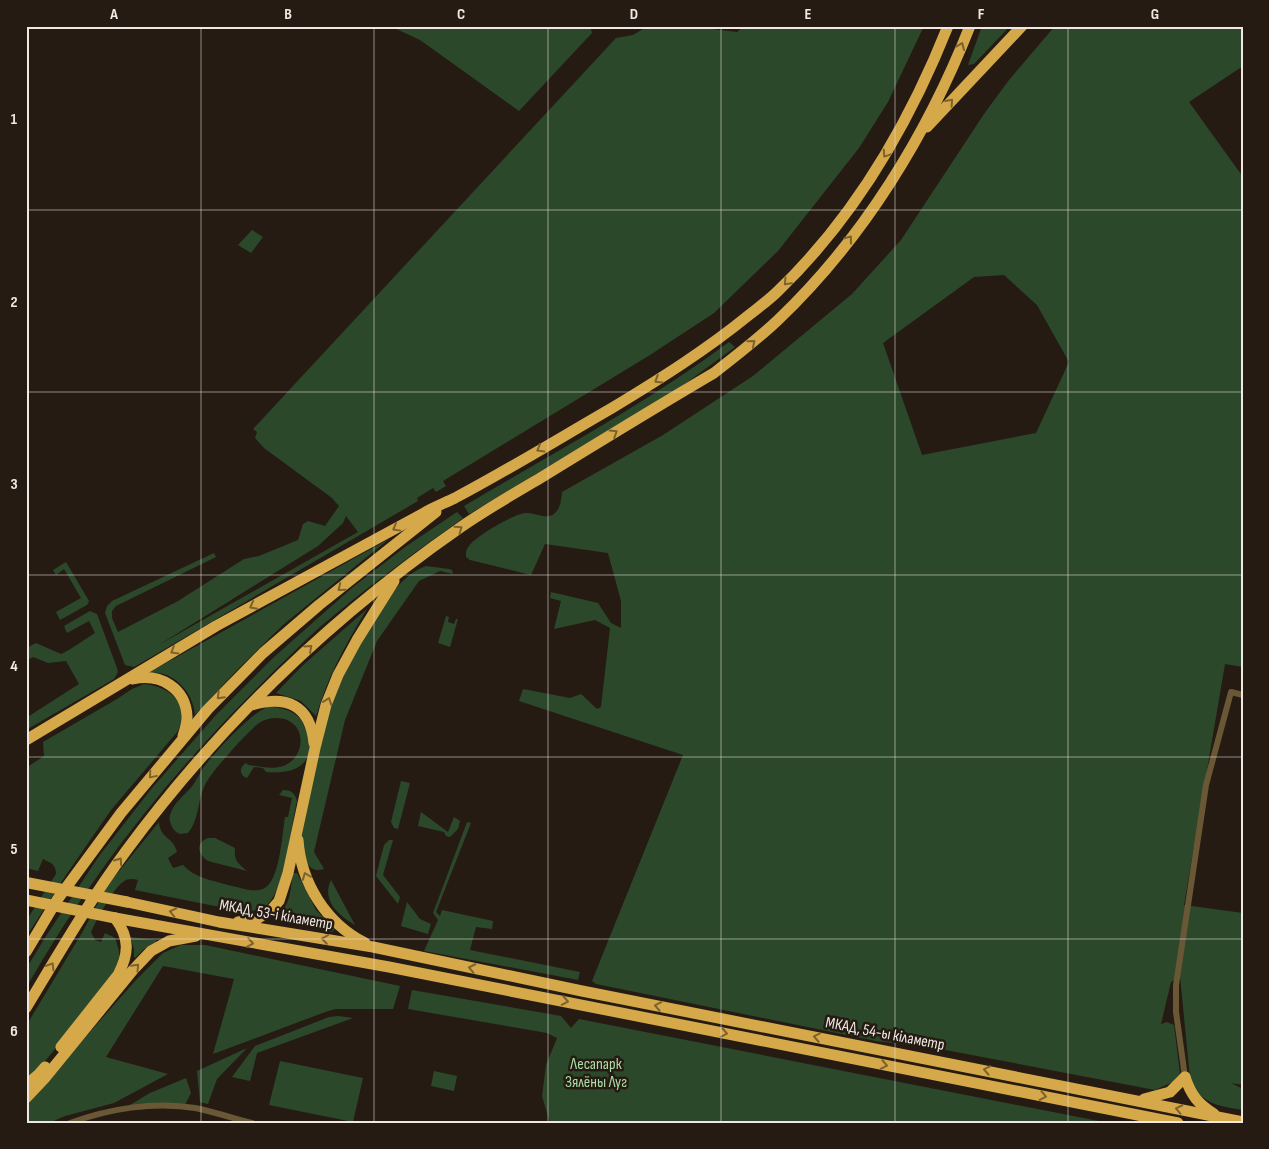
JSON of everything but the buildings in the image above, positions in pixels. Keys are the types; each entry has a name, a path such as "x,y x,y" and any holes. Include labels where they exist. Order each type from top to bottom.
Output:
{"highway":[{"path":"26,1008 91,901 126,850 170,794 249,706 295,661 342,619 403,570 470,521 714,373 779,320 819,277 887,188 918,138 948,77 970,26"},
{"path":"918,138 1022,26"},
{"path":"26,740 216,626 455,498 657,381 720,338 778,292 822,244 857,197 894,142 926,78 948,28"},
{"path":"26,952 57,900 120,813 208,709 263,654 319,605 455,498"},
{"path":"219,922 240,922 257,919 272,909 279,901 288,873 314,748 326,706 338,675 370,617 394,580 403,570"},
{"path":"127,680 154,677 173,686 184,701 187,713 183,737"},
{"path":"249,706 276,701 293,705 307,717 311,725 314,748"},
{"path":"298,826 302,864 309,885 337,923 359,940 373,947"},
{"name":"МКАД, 53-і кіламетр","path":"28,883 219,922 373,947 520,978"},
{"name":"МКАД, 53-і кіламетр","path":"26,900 517,992"},
{"path":"26,1085 38,1075 118,975 127,954 123,931 115,918"},
{"path":"26,1098 151,951 168,941 202,934"},
{"name":"МКАД, 54-ы кіламетр","path":"520,978 1243,1122"},
{"name":"МКАД, 54-ы кіламетр","path":"517,992 1178,1123"},
{"path":"1138,1100 1170,1092 1185,1077"},
{"path":"1185,1077 1196,1100 1203,1107 1220,1117"}],"street":[{"path":"1185,1077 1176,1012 1176,985 1206,785 1231,692 1242,695"},
{"path":"70,1123 114,1110 163,1106 194,1108 252,1123"}],"green space":[{"path":"390,26 590,26 592,33 519,111 420,40"},
{"path":"648,26 688,26 737,32 744,26 924,26 888,102 859,148 778,251 714,313 650,355 443,481 446,486 436,492 433,488 417,498 418,501 134,667 125,665 105,613 107,606 112,601 214,553 216,557 116,606 112,611 112,618 118,632 178,601 244,559 259,556 298,540 303,524 308,521 325,526 339,506 332,498 264,448 255,438 257,432 253,429 616,38 633,35","holes":["346,516 358,532 157,646 318,546 343,523"]},
{"path":"982,26 1010,26 974,64 968,65"},
{"path":"1055,26 1243,26 1243,66 1189,102 1243,177 1243,667 1225,664 1184,905 1243,913 1243,1085 1231,1083 1243,1089 1243,1110 1211,1102 1194,1087 1190,1078 1180,976 1171,982 1161,1024 1167,1022 1174,1025 1180,1074 1173,1082 1155,1090 935,1048 876,1041 596,984 592,981 683,755 519,701 523,689 570,698 581,694 597,709 601,707 610,628 595,620 554,629 561,601 550,598 551,592 598,603 611,623 621,628 621,601 608,553 545,544 531,575 470,560 466,557 467,548 472,542 512,517 525,513 544,516 554,514 559,507 562,492 663,435 753,376 852,294 901,240 984,114 1009,80","holes":["1004,275 1037,305 1069,362 1036,433 922,455 883,343 974,277"]},
{"path":"252,230 263,237 251,253 238,245"},
{"path":"729,342 735,347 682,386 469,514 464,506 632,407"},
{"path":"457,512 463,518 373,584 321,626 256,689 191,758 160,794 103,868 50,947 26,988 26,969 99,856 152,788 215,716 274,657 353,587 405,547"},
{"path":"389,539 284,624 195,715 190,698 180,684 165,674 148,673"},
{"path":"66,562 89,601 87,605 60,620 56,612 81,598 64,569 56,575 53,570"},
{"path":"426,566 449,569 452,570 453,574 440,571 419,581 377,641 345,720 314,852 324,869 317,870 308,865 304,853 302,834 318,752 335,691 350,659 390,596 410,575"},
{"path":"367,609 338,661 316,716 301,701 276,693 302,666"},
{"path":"90,611 97,614 118,672 114,679 26,730 26,718 79,684 66,661 48,663 33,657 26,661 26,648 36,643 61,654 70,649 95,633 89,621 67,633 64,626"},
{"path":"446,616 449,617 448,622 454,624 456,619 458,619 450,647 438,643"},
{"path":"144,684 162,689 175,698 181,712 178,731 111,810 26,937 26,921 56,874 56,871 51,863 43,859 38,871 26,868 26,768 44,756 43,742 132,689"},
{"path":"267,707 287,710 296,715 303,723 309,742 309,752 306,759 301,765 286,772 266,772 263,768 254,767 247,778 243,776 241,769 246,763 261,767 279,767 289,763 298,752 300,745 299,731 289,721 282,718 274,718 259,723 231,751 206,783 195,822 188,833 177,833 173,829 170,820 174,807 193,785 203,768 224,744 251,718"},
{"path":"401,781 410,783 398,829 394,828 391,822"},
{"path":"283,790 292,792 297,801 283,872 273,897 267,905 245,912 135,890 138,880 128,879 123,882 110,898 91,932 95,940 101,942 105,933 115,938 119,957 115,968 83,1016 35,1073 26,1079 26,1026 83,931 107,886 159,822 162,832 173,843 177,852 168,858 173,868 183,865 198,876 209,880 250,890 263,889 269,885 277,868 285,817 288,817 292,798 279,795"},
{"path":"421,812 448,832 454,817 460,821 458,829 450,837 446,836 444,832 418,826"},
{"path":"467,822 471,823 436,912 440,916 442,910 493,921 492,929 476,927 470,950 580,972 578,980 424,951 438,920 433,913"},
{"path":"208,838 215,838 235,848 237,861 247,871 208,861 202,856 199,849 201,843"},
{"path":"389,840 393,840 383,875 400,897 398,904 376,876 384,845"},
{"path":"293,873 297,873 316,910 335,929 332,932 280,921 279,915 285,907 291,890"},
{"path":"331,880 355,925 333,907 328,894"},
{"path":"407,902 420,919 431,924 428,934 401,926"},
{"path":"130,937 156,940 156,943 144,949 135,958"},
{"path":"181,945 205,945 400,986 393,1009 336,1009 328,1011 213,1054 234,979 163,966 106,1057 168,1074 114,1103 65,1116 49,1123 26,1123 26,1104 136,980 163,953"},
{"name":"Лесапарк Зялёны Луг","path":"412,990 561,1016 571,1028 579,1019 1109,1123 550,1123 542,1096 546,1065 557,1038 547,1033 408,1009"},
{"path":"329,1017 353,1018 257,1053 250,1081 232,1077 255,1046"},
{"path":"247,1048 217,1079 208,1104 200,1102 197,1071"},
{"path":"280,1061 363,1078 353,1122 269,1105"},
{"path":"434,1071 457,1076 454,1091 431,1086"},
{"path":"186,1078 191,1093 185,1105 130,1105 150,1093"}]}
